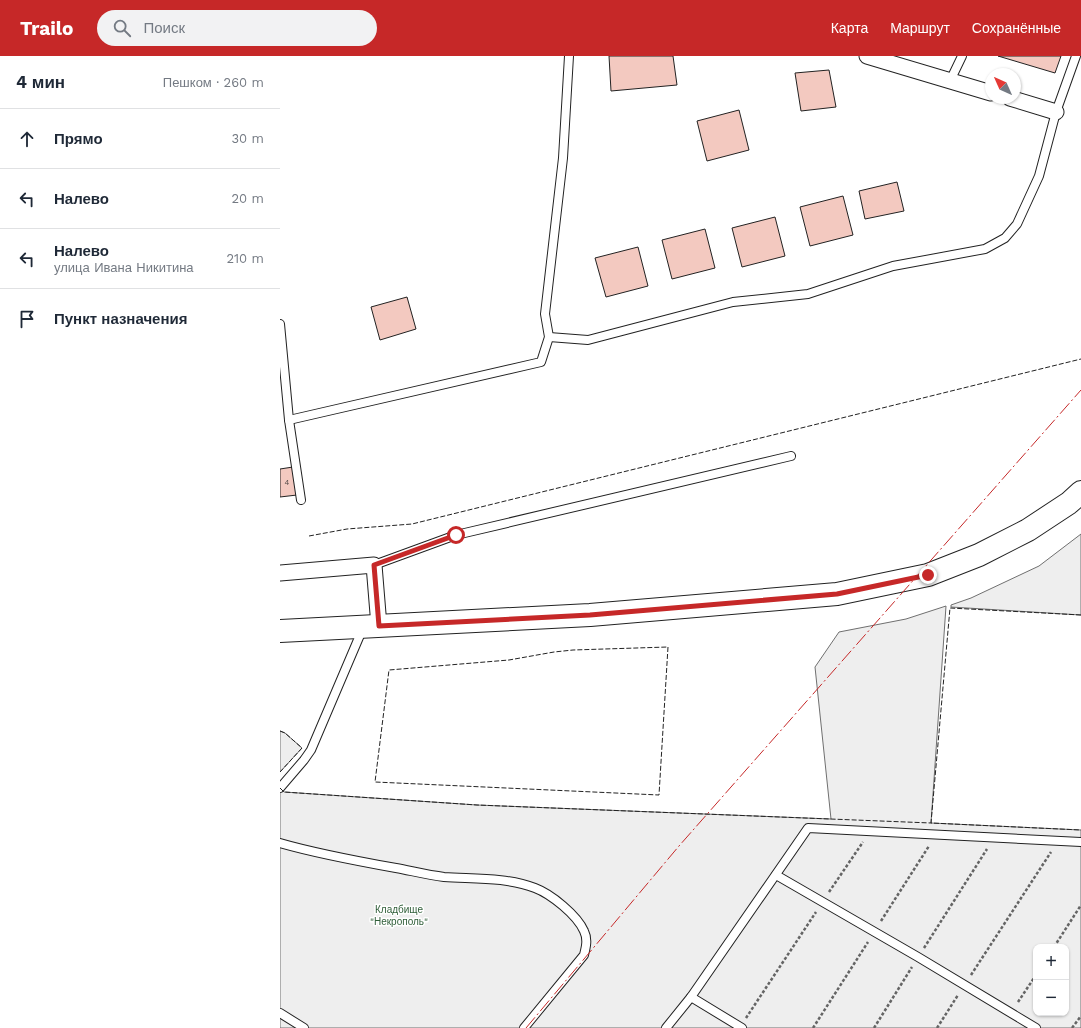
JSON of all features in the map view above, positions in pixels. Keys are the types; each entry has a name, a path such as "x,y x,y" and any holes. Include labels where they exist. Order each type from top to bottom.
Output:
{"main road":[{"path":"280,631 590,615 837,594 928,575 979,555 1028,530 1069,503 1081,492"}],"street":[{"path":"867,56 985,91"},
{"path":"1021,101 1056,112"},
{"path":"280,573 374,565 371,626"}],"lane":[{"path":"289,420 541,362 549,337 545,314 563,158 569,56"},
{"path":"950,81 962,56"},
{"path":"549,337 588,340 733,302 808,294 893,266 985,250 1005,238 1017,224 1039,176 1056,112 1076,56"},
{"path":"280,324 289,420 301,500"},
{"path":"374,565 456,535 791,456"},
{"path":"280,788 311,750 371,626"},
{"path":"666,1028 691,997 808,828 1081,842"},
{"path":"280,843 340,858 444,876 521,883 536,888 558,902 579,922 585,932 587,945 584,955 524,1028"},
{"path":"776,875 918,957 1036,1028"},
{"path":"691,997 741,1027"},
{"path":"280,1013 304,1028"}],"path":[{"path":"741,1027 822,902 871,832"},
{"path":"874,1028 994,838"},
{"path":"937,1028 1058,841"},
{"path":"1056,944 1081,905"},
{"path":"1072,1028 1081,1016"}],"green space":[{"path":"1081,534 1081,615 951,607 951,605 971,598 1039,566"},
{"name":"Кладбище \"Некрополь\"","path":"946,606 931,823 1081,830 1081,1028 280,1028 280,788 284,792 477,805 831,819 815,667 839,632 906,619"},
{"path":"280,731 285,733 302,748 280,772"}],"building":[{"path":"609,56 673,56 677,85 611,91"},
{"path":"998,56 1061,56 1055,73"},
{"path":"829,70 836,107 801,111 795,73"},
{"path":"739,110 749,150 707,161 697,121"},
{"path":"897,182 904,211 865,219 859,191"},
{"path":"843,196 853,235 810,246 800,207"},
{"path":"775,217 785,256 742,267 732,228"},
{"path":"705,229 715,268 672,279 662,240"},
{"path":"638,247 648,286 606,297 595,258"},
{"path":"407,297 416,329 380,340 371,307"},
{"path":"293,467 297,495 280,497 280,469"}],"fence":[{"path":"309,536 347,529 412,524 1081,359"},
{"path":"1081,615 950,608 931,823 1081,830"},
{"path":"668,647 659,795 375,782 389,670 509,660 573,650 668,647"},
{"path":"280,731 285,733 302,748 280,772"},
{"path":"280,788 284,792 477,805 931,823"}],"power":[{"path":"526,1028 679,846 1081,390"}],"route":[{"path":"456,535 374,565 379,626 590,615 837,594 928,575"}]}
